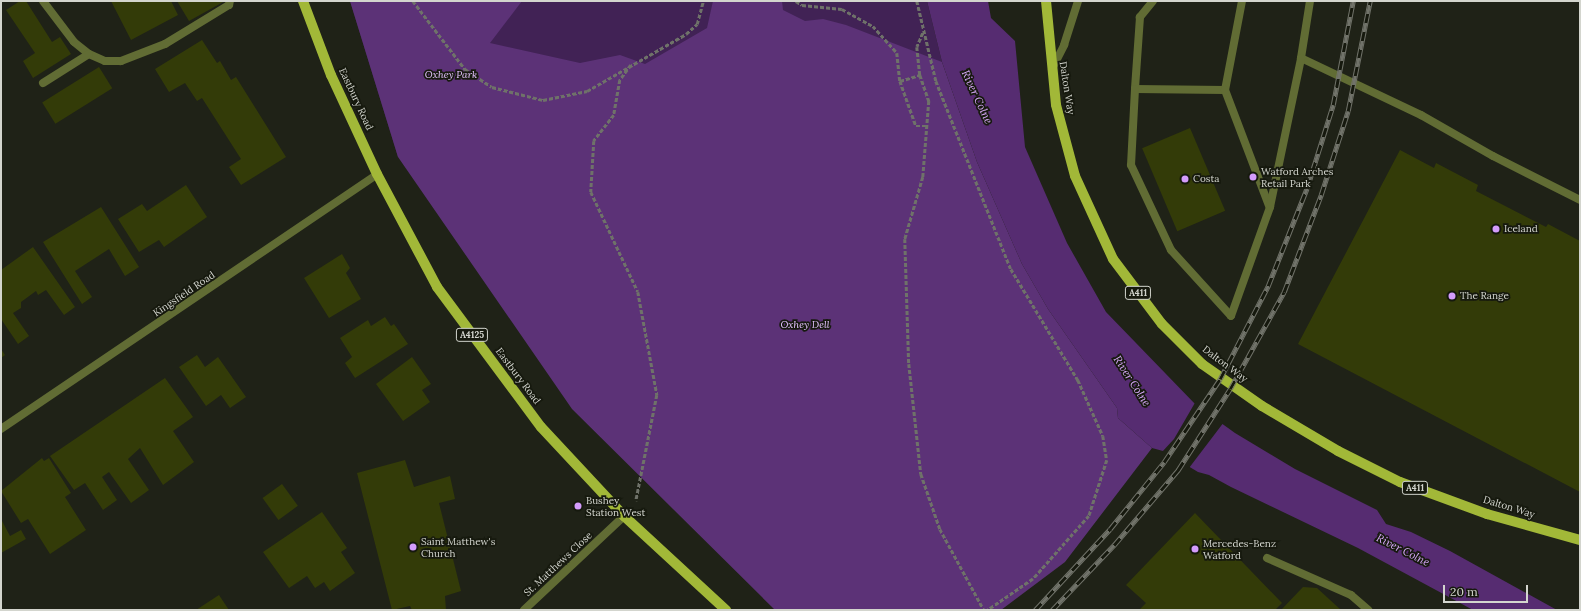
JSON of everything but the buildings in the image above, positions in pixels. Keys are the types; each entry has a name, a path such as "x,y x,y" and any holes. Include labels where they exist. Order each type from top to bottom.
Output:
{"main road":[{"name":"Eastbury Road","path":"303,1 331,75 377,174 437,287 541,427 624,516 726,610"},
{"name":"Dalton Way","path":"1046,1 1056,105 1075,176 1113,259 1162,324 1202,364 1262,406 1313,436 1400,482 1487,514 1580,540"}],"street":[{"path":"43,1 74,42 88,54 105,61 121,61 136,57 165,44 229,5 230,1"},
{"path":"1052,70 1064,45 1078,1"},
{"path":"1153,1 1140,17 1132,165 1171,250 1231,316 1270,207 1301,58 1310,1"},
{"path":"1242,1 1225,90 1270,207"},
{"path":"43,83 88,54"},
{"path":"1301,58 1421,115 1493,156 1580,200"},
{"path":"1136,89 1225,90"},
{"name":"Kingsfield Road","path":"1,429 377,174"},
{"name":"St. Matthews Close","path":"524,610 624,516"},
{"path":"1267,558 1351,595 1368,610"}],"path":[{"path":"413,1 465,69 492,87 543,100 587,91 686,34 698,24 704,1"},
{"path":"796,1 802,5 842,9 873,26 897,53 900,81 916,126 927,126"},
{"path":"916,1 936,81 1011,269 1078,380 1103,436 1107,460 1089,516 1032,579 988,610"},
{"path":"923,32 917,47 920,75 929,101 923,177 905,239 909,364 921,474 940,529 984,610"},
{"path":"624,516 636,503 657,395 638,292 590,192 594,140 614,115 620,80 631,65"},
{"path":"900,81 920,75"}],"green space":[{"name":"Oxhey Park","path":"350,1 927,1 942,62 906,82 398,157"},
{"name":"Oxhey Dell","path":"350,1 522,1 490,43 580,63 620,55 645,64 707,28 713,1 782,1 783,10 805,21 823,19 846,25 942,62 977,162 1022,264 1048,309 1117,408 1118,418 1152,448 1065,562 1001,610 775,610 572,409 398,157"}],"water":[{"name":"River Colne","path":"927,1 988,1 991,18 1015,41 1025,147 1067,243 1106,312 1196,405 1235,433 1295,469 1377,510 1386,524 1411,532 1450,551 1557,610 1473,610 1358,548 1209,475 1198,472 1163,451 1152,448 1118,418 1117,408 1048,309 1022,264 977,162 942,62"}],"pier":[{"path":"1196,401 1224,422 1189,468 1162,452 1174,439"}],"railway":[{"path":"1035,610 1110,529 1164,462 1220,379 1268,286 1307,188 1333,105 1353,1"},
{"path":"1052,610 1114,545 1178,470 1230,389 1284,292 1321,195 1348,111 1370,1"}],"place":[{"name":"Watford Arches Retail Park","path":"1253,177"},
{"name":"Costa","path":"1185,179"},
{"name":"Iceland","path":"1496,229"},
{"name":"The Range","path":"1452,296"},
{"name":"Bushey Station West","path":"578,506"},
{"name":"Saint Matthew's Church","path":"413,547"},
{"name":"Mercedes-Benz Watford","path":"1195,549"}]}
